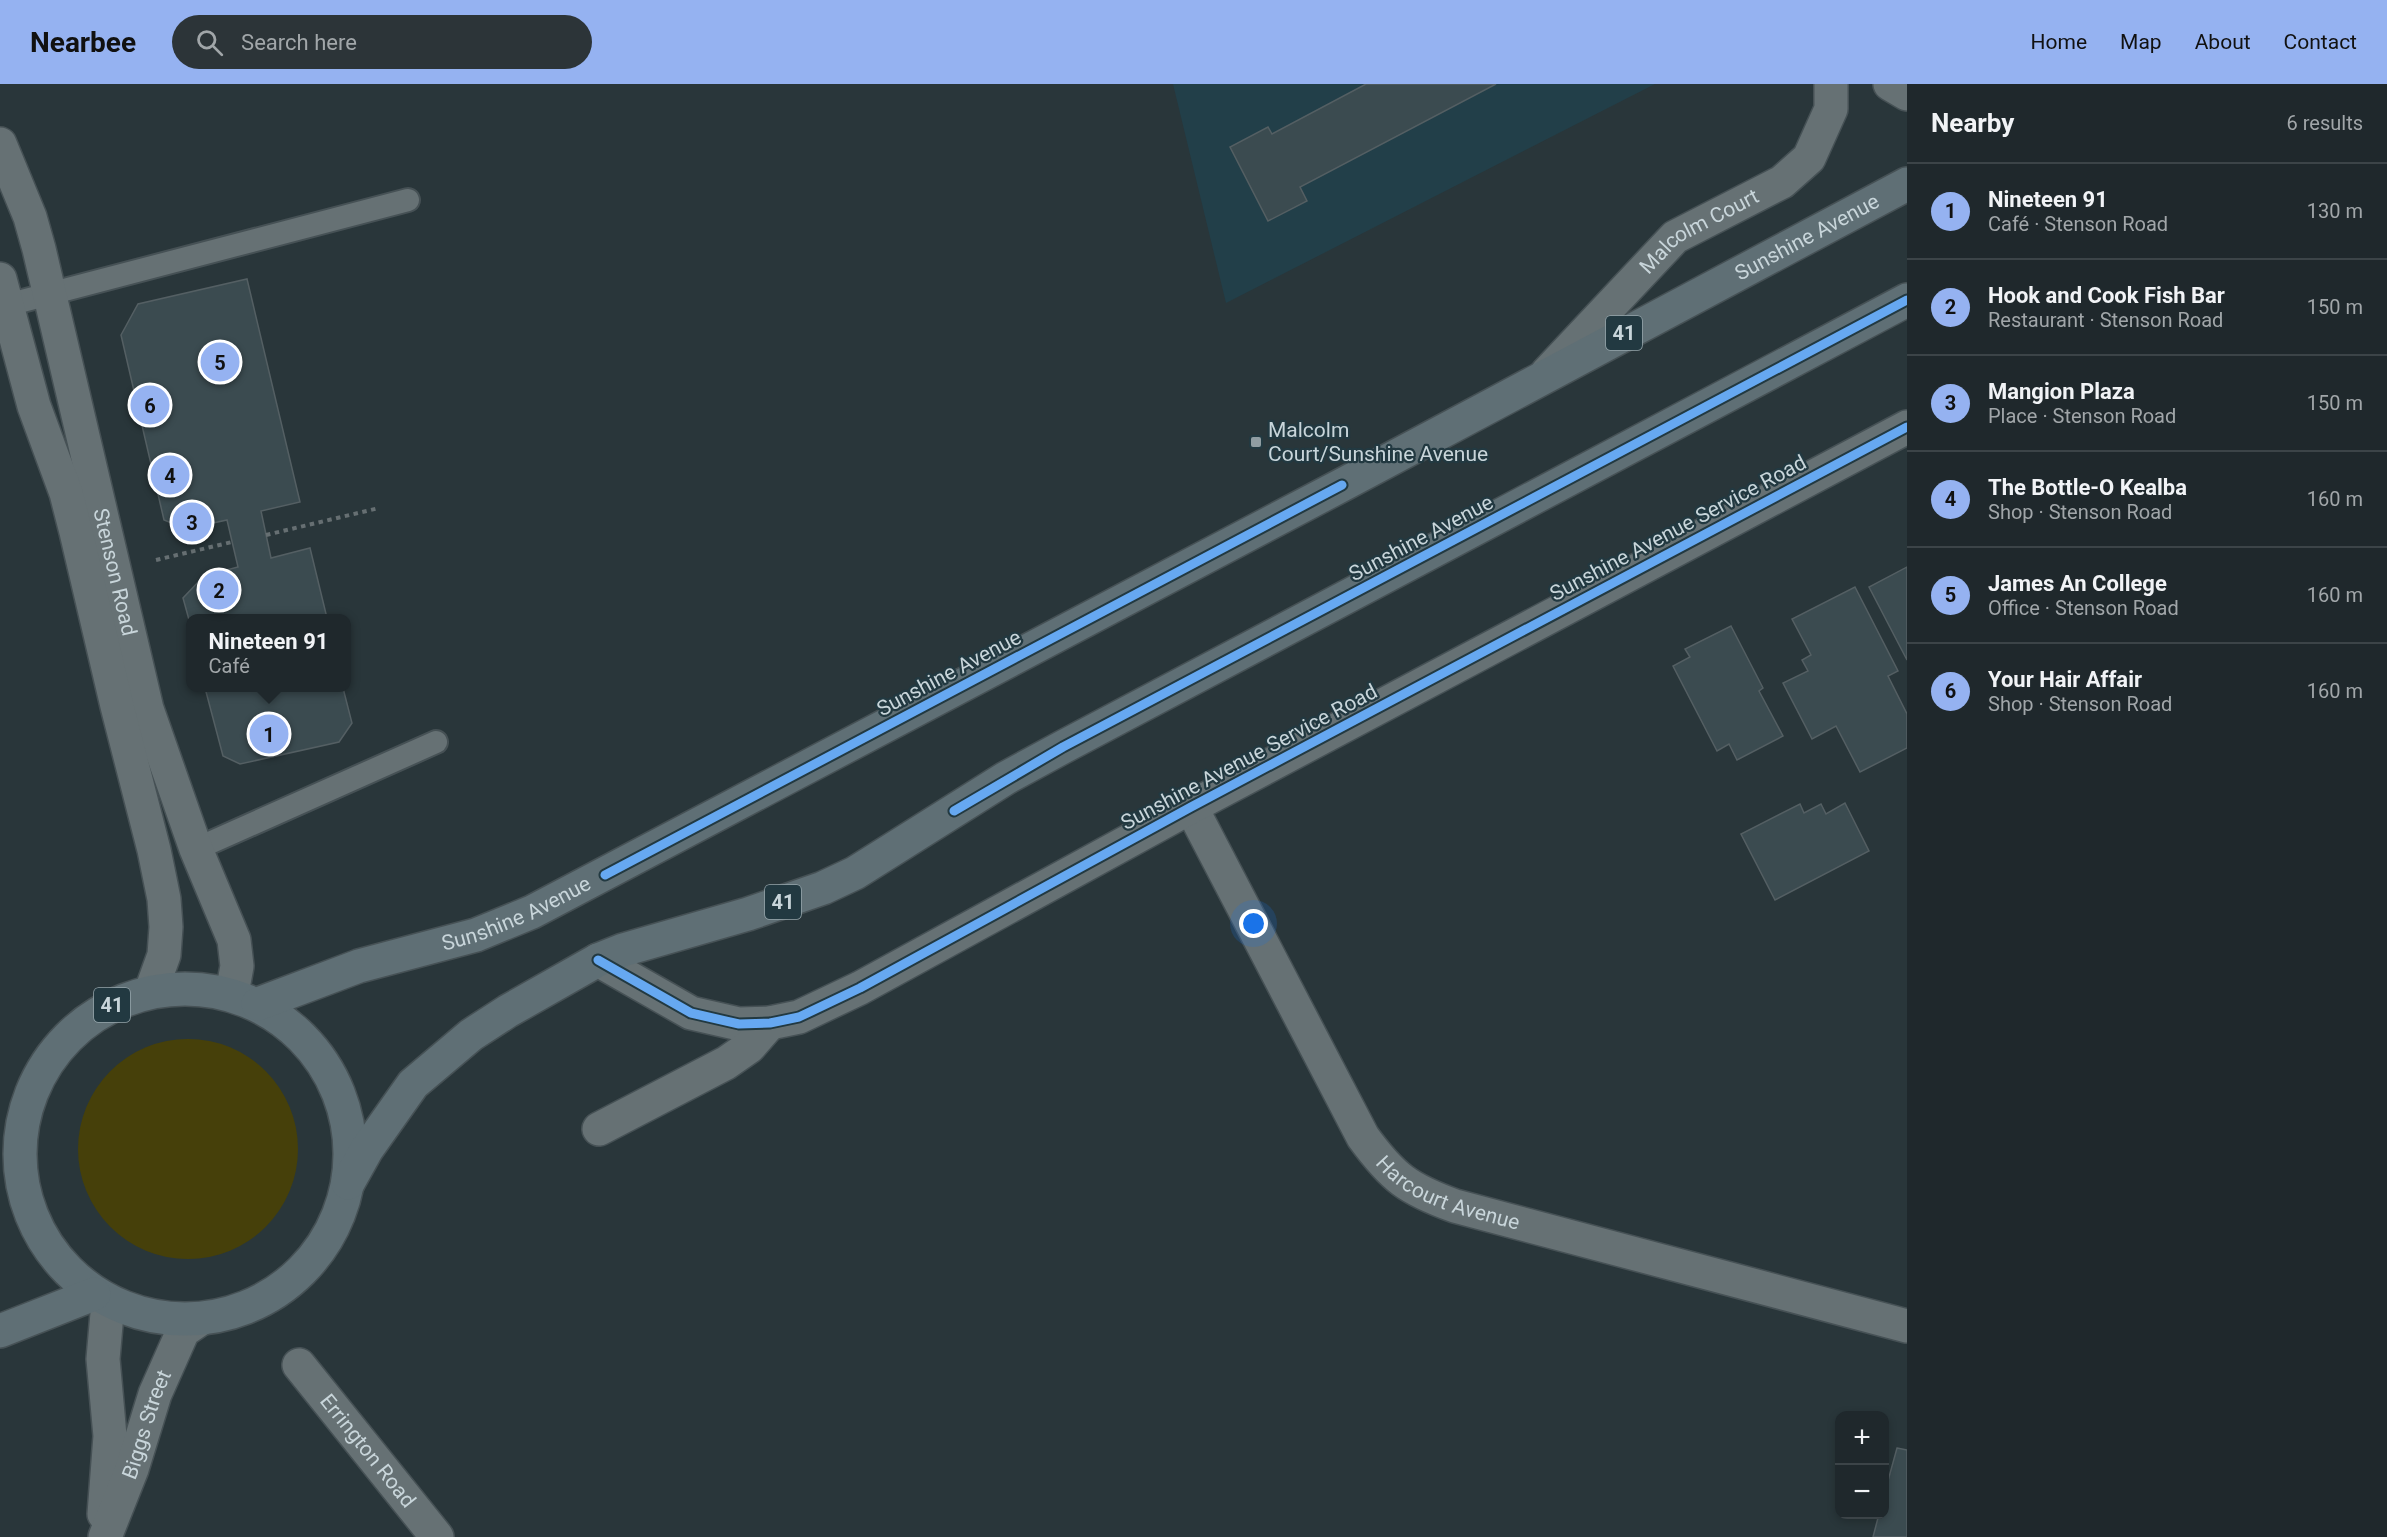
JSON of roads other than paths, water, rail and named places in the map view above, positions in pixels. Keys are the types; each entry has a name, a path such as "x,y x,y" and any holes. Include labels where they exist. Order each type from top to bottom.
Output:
{"main road":[{"name":"Sunshine Avenue","path":"245,999 476,935 532,912 1907,184"},
{"name":"Sunshine Avenue","path":"348,1183 386,1119 413,1084 440,1059 471,1035 598,960 795,898 855,873 923,829 1054,752 1907,300"},
{"name":"41","path":"0,1140 58,1048 90,1017 119,1001 151,991 192,988 245,999 294,1028 321,1060 341,1098 350,1140 348,1183 340,1213 326,1241 307,1266 285,1287 249,1307 230,1314 199,1320 152,1317 101,1298 66,1270 43,1240 27,1206 20,1169 20,1132 30,1095"},
{"path":"0,1331 101,1298"}],"street":[{"name":"Malcolm Court","path":"1546,375 1675,237 1782,182 1809,158 1831,109 1831,84"},
{"path":"1890,84 1907,94"},
{"name":"Stenson Road","path":"0,144 30,217 147,709 196,849 234,940 237,966 245,999"},
{"name":"Stenson Road","path":"3,292 34,406 66,493 154,850 164,899 166,927 164,954 151,991"},
{"name":"Sunshine Avenue Service Road","path":"598,960 691,1013 739,1024 770,1023 799,1017 838,999 1191,807 1907,427"},
{"name":"Harcourt Avenue","path":"1191,807 1363,1137 1386,1169 1417,1192 1455,1206 1907,1326"},
{"path":"599,1129 726,1064 749,1047 770,1023"},
{"name":"Biggs Street","path":"101,1298 103,1359 110,1436 104,1537"},
{"name":"Biggs Street","path":"104,1537 132,1469 155,1394 183,1331 199,1320"},
{"name":"Errington Road","path":"299,1365 437,1537"}],"lane":[{"path":"3,292 49,294 408,201"},
{"path":"196,849 436,742"}],"place":[{"name":"James An College","path":"220,362"},
{"name":"Your Hair Affair","path":"150,405"},
{"name":"Malcolm Court/Sunshine Avenue","path":"1256,442"},
{"name":"The Bottle-O Kealba","path":"170,475"},
{"name":"Mangion Plaza","path":"192,522"},
{"name":"Hook and Cook Fish Bar","path":"219,590"},
{"name":"Nineteen 91","path":"269,734"}]}
